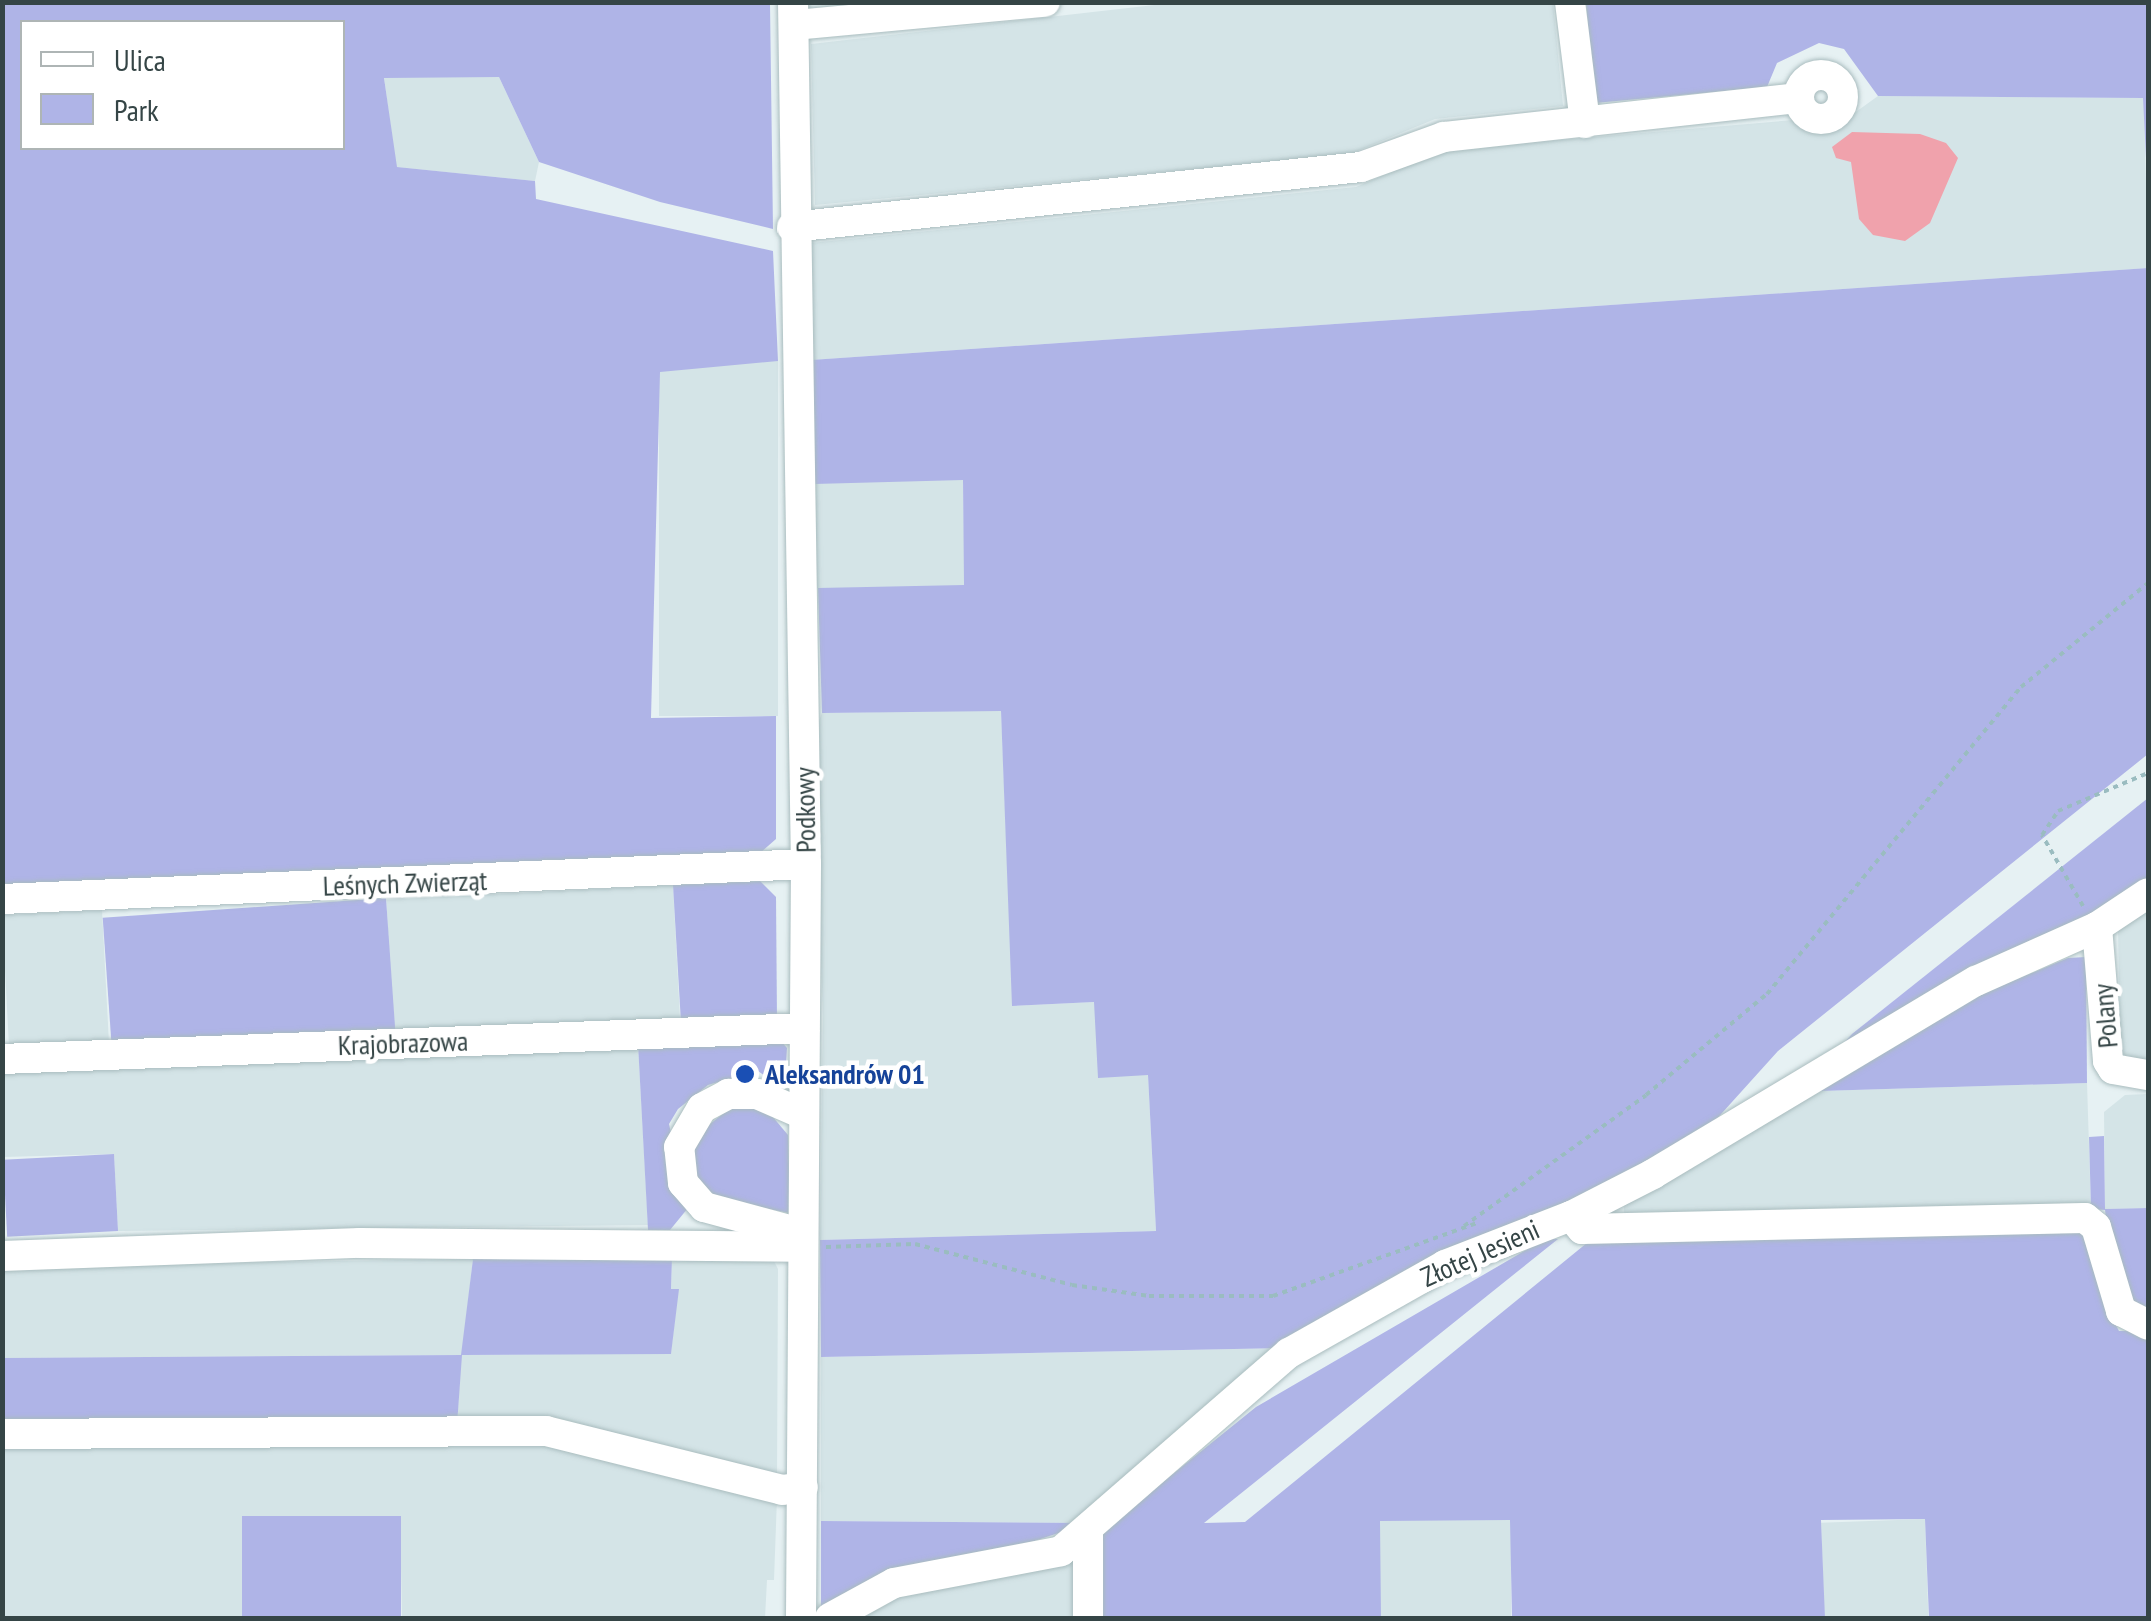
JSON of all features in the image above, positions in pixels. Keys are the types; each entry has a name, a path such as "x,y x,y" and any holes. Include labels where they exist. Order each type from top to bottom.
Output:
{"street":[{"path":"794,14 1044,2"},
{"path":"1570,2 1585,122"},
{"name":"Podkowy","path":"794,14 792,227 806,864 801,1239 802,1618"},
{"path":"792,227 1361,166 1444,137 1798,98"},
{"name":"Leśnych Zwierząt","path":"2,899 806,864"},
{"name":"Złotej Jesieni","path":"830,1618 894,1584 1038,1559 1088,1534 1289,1353 1445,1264 1571,1216 1712,1140 1976,981 2096,927 2148,892"},
{"name":"Polany","path":"2096,927 2108,1061 2125,1072 2148,1075"},
{"name":"Krajobrazowa","path":"2,1059 804,1028"},
{"path":"801,1239 704,1207 683,1183 679,1147 702,1108 728,1094 757,1094 803,1114"},
{"path":"1571,1216 1582,1230 2084,1218 2096,1227 2120,1311 2148,1325"},
{"path":"2,1256 360,1243 801,1239"},
{"path":"2,1434 546,1431 782,1490 802,1486"},
{"path":"1088,1534 1088,1618"}],"path":[{"path":"1464,1226 1646,1095 1767,994 2020,687 2148,584"},
{"path":"2096,927 2042,836 2058,811 2148,773"},
{"path":"801,1239 916,1244 1072,1285 1149,1296 1273,1296 1481,1223"}],"shaded area":[{"path":"1172,3 1553,3 1563,106 1435,119 1350,154 815,205 811,44"},
{"path":"384,77 499,77 539,162 535,181 396,167"},
{"path":"1878,96 2144,98 2148,268 811,360 811,243 1356,187 1443,150 1794,120 1809,129 1835,127"},
{"path":"1852,132 1920,134 1946,143 1958,158 1930,223 1905,241 1873,235 1859,219 1851,162 1836,158 1832,147"},
{"path":"659,361 778,361 778,716 659,716"},
{"path":"963,479 965,586 816,589 814,482"},
{"path":"1001,710 1013,1006 1095,1002 1148,1075 1156,1231 820,1240 823,1015 813,735 822,713"},
{"path":"673,885 680,1023 394,1038 386,900"},
{"path":"2148,906 2148,1064 2136,1065 2120,1051 2118,925"},
{"path":"102,910 109,1047 9,1052 2,915"},
{"path":"638,1044 648,1225 118,1231 114,1154 3,1157 2,1069"},
{"path":"2087,1083 2091,1209 1624,1219 1624,1196 1820,1091"},
{"path":"2148,1094 2148,1208 2105,1209 2104,1112 2125,1095"},
{"path":"772,1257 778,1269 777,1481 457,1425 461,1355 3,1358 2,1266 473,1259 462,1355 671,1353 678,1289 671,1289 672,1258"},
{"path":"1283,1348 1089,1523 821,1521 821,1357"},
{"path":"550,1442 777,1498 774,1580 767,1580 765,1618 402,1618 400,1517 242,1517 243,1618 3,1618 2,1443"},
{"path":"1925,1519 1928,1618 1824,1618 1821,1523"},
{"path":"1380,1520 1511,1520 1511,1618 1380,1618"},
{"path":"1073,1554 1075,1618 863,1618 908,1592"}],"green space":[{"path":"2,3 770,3 773,229 660,202 539,162 499,77 384,78 397,167 535,181 536,199 773,251 778,361 660,372 651,718 776,716 776,839 760,853 3,888"},
{"path":"1586,3 2148,3 2148,198 2143,98 1878,96 1844,49 1819,43 1777,63 1767,87 1595,103"},
{"path":"2148,268 2148,754 1778,1051 1704,1133 1283,1348 821,1357 820,1240 1156,1231 1148,1075 1098,1078 1094,1002 1012,1006 1001,711 822,713 818,588 964,585 963,480 814,484 811,360"},
{"path":"2148,798 2148,880 2083,923 1827,1061 1852,1034"},
{"path":"760,881 776,897 777,1021 681,1023 673,885"},
{"path":"386,898 396,1036 112,1055 103,918"},
{"path":"2086,957 2087,1083 1820,1091 1981,994 2068,958"},
{"path":"781,1041 787,1048 785,1079 775,1083 758,1071 736,1070 735,1077 708,1085 678,1109 669,1124 688,1208 670,1230 648,1230 638,1044"},
{"path":"733,1106 767,1110 788,1135 790,1213 714,1199 693,1171 691,1153 701,1131"},
{"path":"2104,1136 2105,1209 2148,1208 2148,1314 2137,1315 2111,1259 2105,1210 2091,1209 2089,1137"},
{"path":"114,1154 118,1231 7,1237 3,1160"},
{"path":"2077,1225 2094,1239 2106,1306 2119,1331 2148,1331 2148,1618 1929,1618 1925,1519 1821,1520 1825,1618 1512,1618 1510,1520 1380,1521 1381,1618 1101,1618 1101,1532 1256,1407 1545,1239 1558,1239 1204,1523 1245,1522 1593,1238"},
{"path":"672,1258 671,1289 679,1289 671,1354 462,1355 457,1425 3,1426 2,1358 461,1355 473,1259"},
{"path":"242,1516 401,1516 401,1618 242,1618"},
{"path":"821,1521 1089,1523 821,1611"}],"place":[{"name":"Aleksandrów 01","path":"745,1074"}]}
